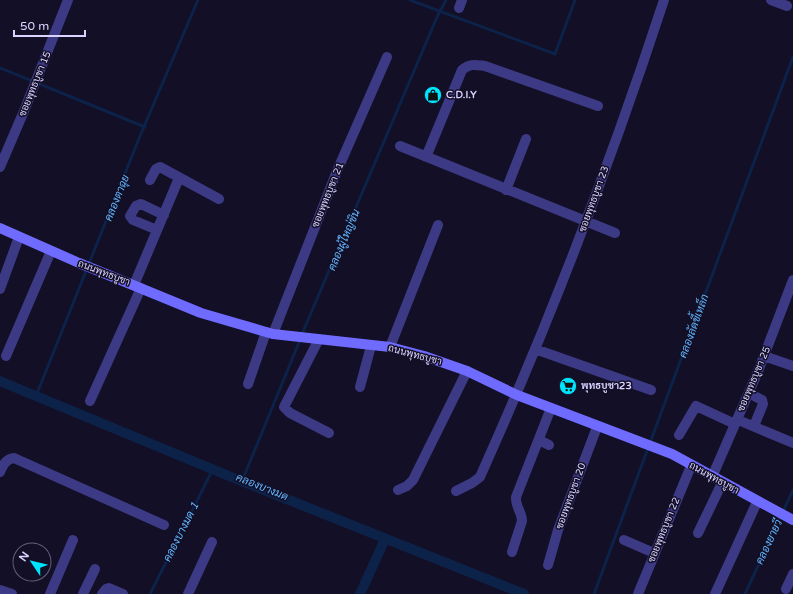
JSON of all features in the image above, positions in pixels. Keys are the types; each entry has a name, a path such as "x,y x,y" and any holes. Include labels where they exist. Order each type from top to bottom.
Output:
{"main road":[{"name":"ถนนพุทธบูชา","path":"0,228 94,270 138,286 202,313 269,333 390,347 424,356 467,371 517,395 636,442 672,454 691,466 785,516"}],"street":[{"name":"ซอยพุทธบูชา 15","path":"0,167 68,0"},
{"name":"ซอยพุทธบูชา 23","path":"456,491 480,477 517,395 585,223 664,0"},
{"path":"771,0 786,6"},
{"name":"ซอยพุทธบูชา 21","path":"248,384 337,171 387,57"},
{"path":"426,156 462,70 467,66 474,64 485,66 598,106"},
{"path":"506,190 526,139"},
{"path":"400,146 615,234"},
{"path":"150,180 158,167 219,198"},
{"path":"90,401 138,286 157,230 179,178"},
{"path":"157,230 133,220 130,216 136,206 141,204 164,215"},
{"path":"390,347 438,225"},
{"path":"0,289 19,237"},
{"path":"6,356 51,251"},
{"name":"ซอยพุทธบูชา 25","path":"712,477 739,423 749,393 793,280"},
{"path":"314,339 284,407 290,413 329,433"},
{"path":"360,388 371,346"},
{"path":"535,349 651,390"},
{"path":"764,356 793,366"},
{"path":"398,490 407,486 413,480 467,371"},
{"path":"749,393 762,400 763,404 754,426"},
{"path":"679,435 696,406 739,423 754,426 793,443"},
{"path":"512,552 522,521 522,516 515,502 516,497 551,408"},
{"name":"ซอยพุทธบูชา 20","path":"548,565 558,530 597,427"},
{"path":"539,440 549,445"},
{"path":"0,472 9,459 14,458 164,526"},
{"name":"ซอยพุทธบูชา 22","path":"638,594 691,466"},
{"path":"698,533 722,483"},
{"path":"715,594 757,502"},
{"path":"50,594 73,540"},
{"path":"624,540 654,554"},
{"path":"188,594 212,542"},
{"path":"84,594 95,569"},
{"path":"786,589 793,574"},
{"path":"102,594 109,588 123,594"}],"waterway":[{"name":"คลองตาฉุย","path":"36,396 140,136 198,0"},
{"path":"410,0 555,54 575,0"},
{"name":"คลองผู้ใหญ่ชิน","path":"302,334 437,17 446,0"},
{"name":"คลองลัดขี้เหล็ก","path":"594,594 793,57"},
{"path":"0,68 145,127"},
{"name":"คลองผู้ใหญ่ชิน","path":"242,481 300,340"},
{"name":"คลองบางมด","path":"0,381 224,474 524,594"},
{"name":"คลองบางมด 1","path":"150,594 213,469"},
{"name":"คลองยายวี","path":"745,594 793,490"},
{"path":"360,594 385,539"}],"place":[{"name":"C.D.I.Y","path":"433,95"},
{"name":"พุทธบูชา23","path":"568,386"}]}
